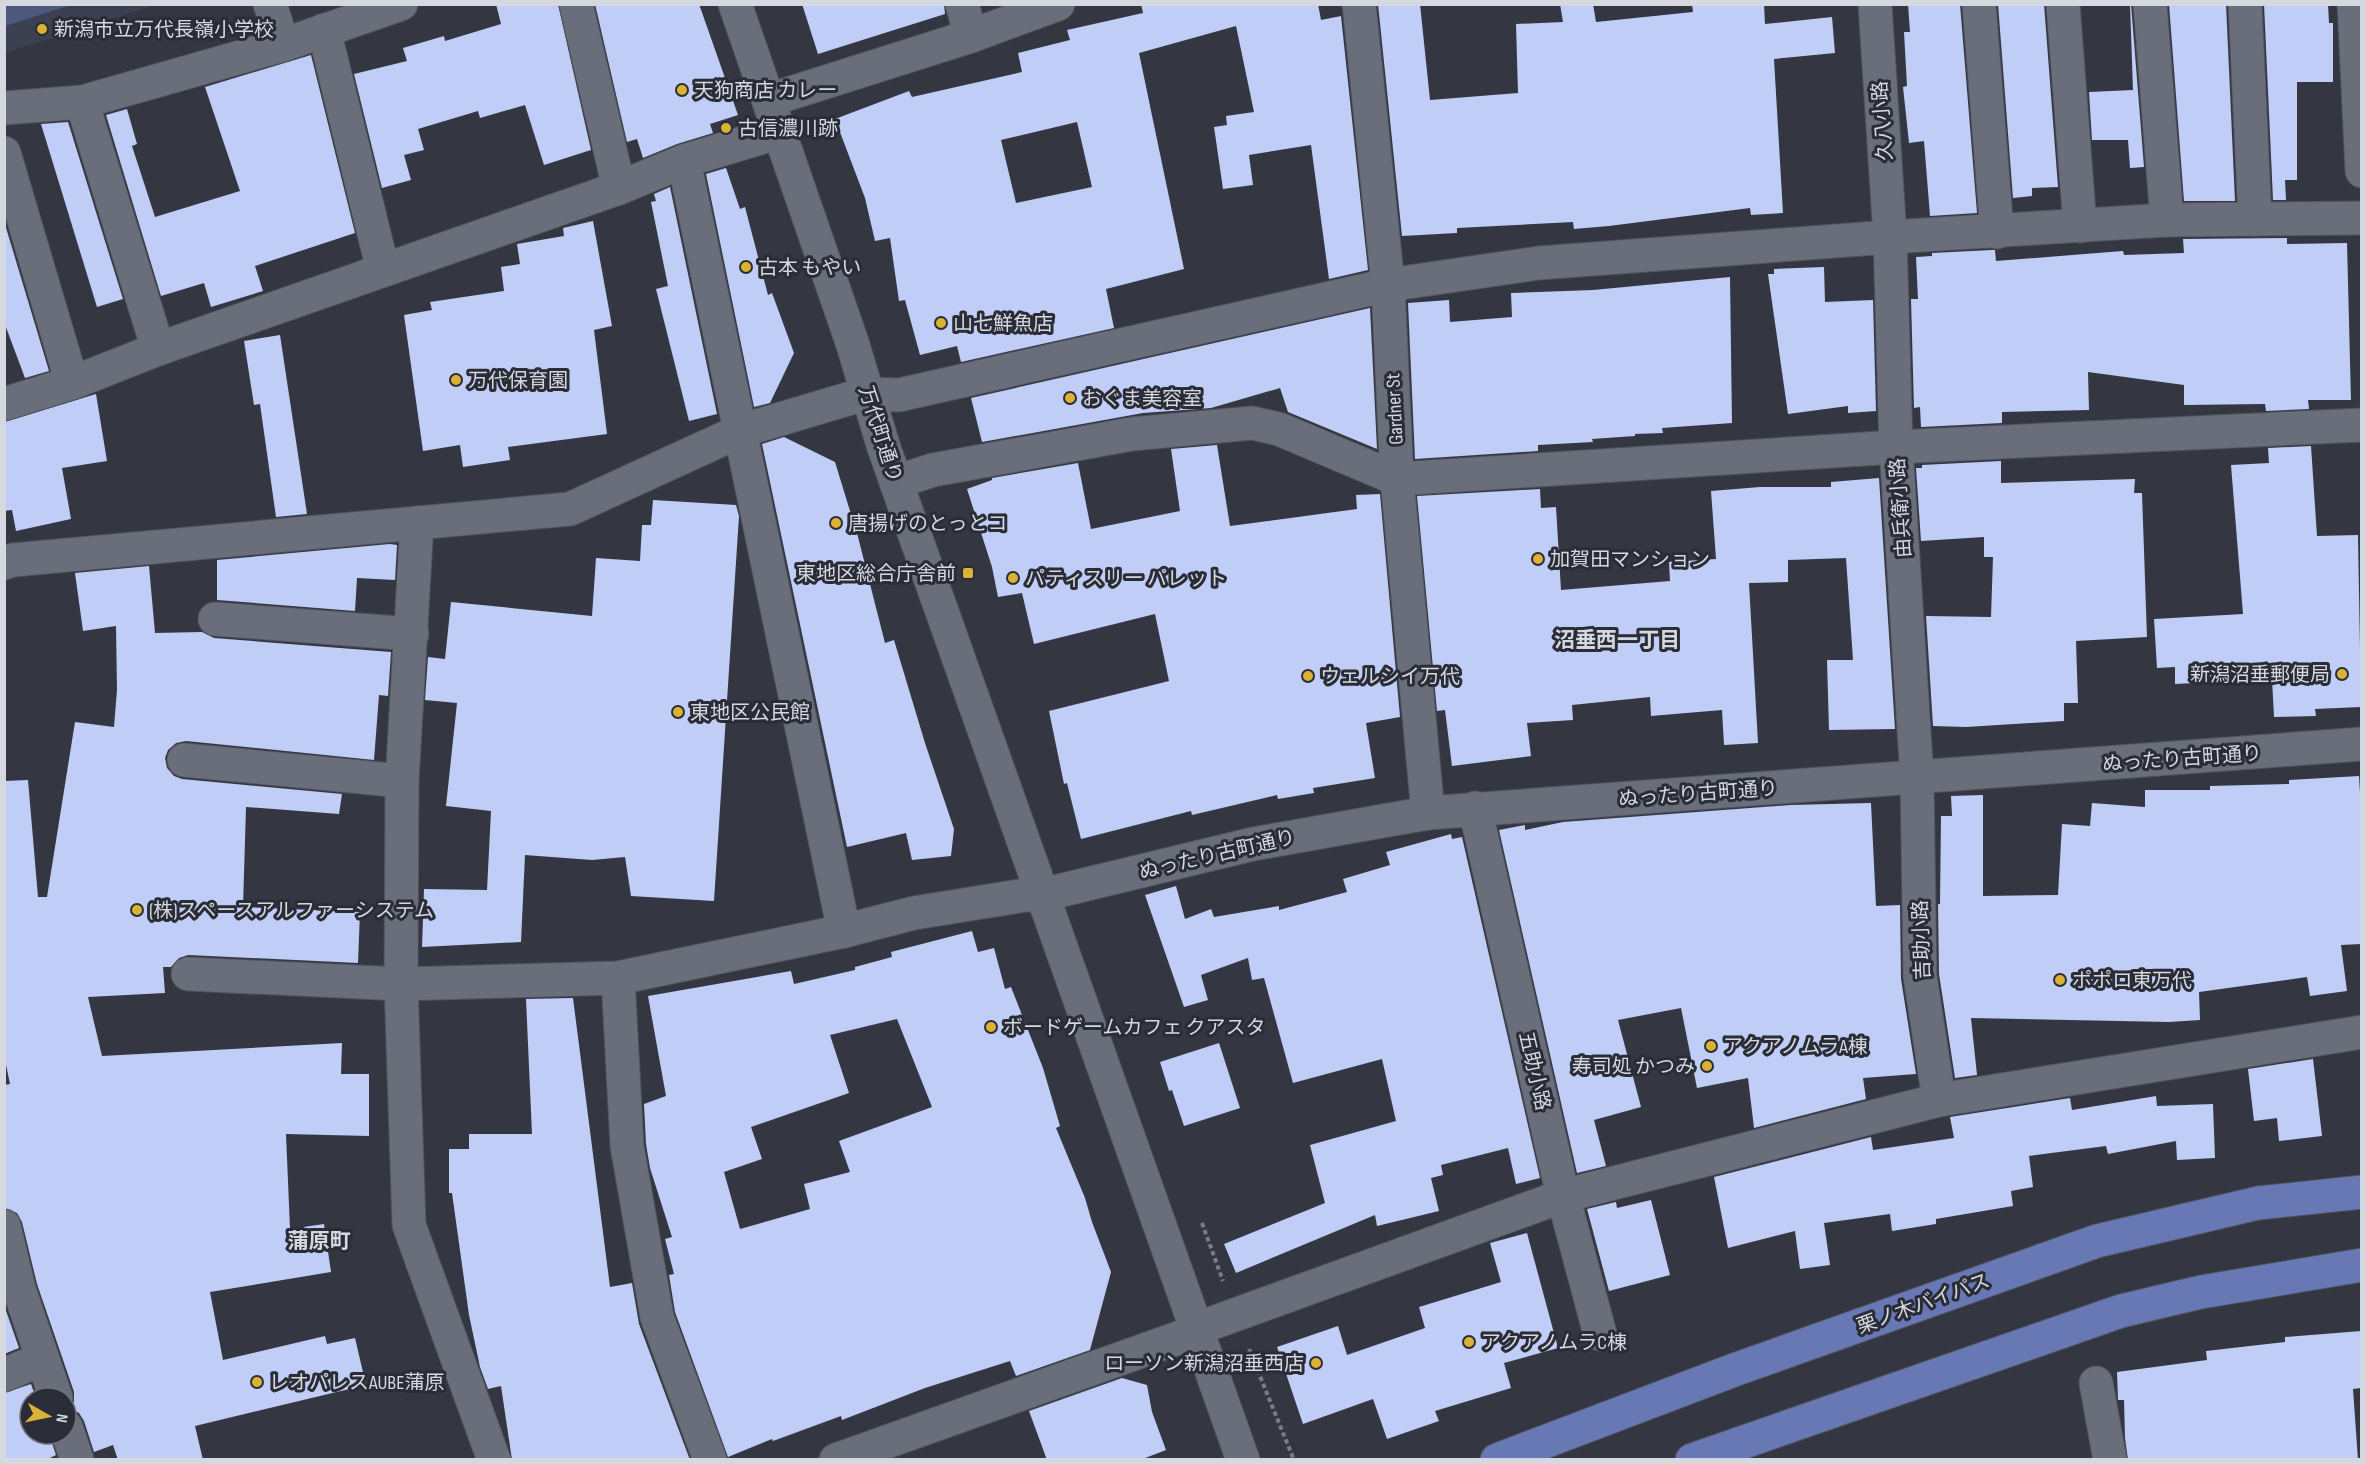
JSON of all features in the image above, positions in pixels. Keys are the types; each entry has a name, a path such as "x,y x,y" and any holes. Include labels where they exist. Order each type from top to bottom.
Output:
{"main road":[{"name":"栗ノ木バイパス","path":"1497,1460 1734,1370 2097,1241 2258,1203 2361,1192"},
{"path":"1692,1460 2121,1311 2212,1290 2361,1265"}],"street":[{"path":"270,4 283,45"},
{"path":"4,108 82,102 283,45 401,4"},
{"path":"576,4 619,188"},
{"name":"万代町通り","path":"735,4 896,482 1243,1460"},
{"path":"963,4 971,36"},
{"path":"4,404 72,383 158,348 619,188 684,161 759,138 774,115 971,36 1058,4"},
{"name":"Gardner St","path":"1359,4 1388,285 1397,478 1428,813"},
{"name":"久八小路","path":"1875,4 1890,237"},
{"path":"1979,4 1997,232"},
{"path":"2063,4 2080,226"},
{"path":"2150,4 2167,220"},
{"path":"2245,4 2254,219"},
{"path":"2354,4 2361,171"},
{"path":"324,30 383,270"},
{"path":"82,102 158,348"},
{"path":"4,153 72,383"},
{"path":"684,161 844,931"},
{"path":"4,563 13,560 570,509 740,431 868,394 899,395 1388,285 1539,263 1890,237 2167,220 2361,218"},
{"name":"由兵衛小路","path":"1890,237 1896,447 1917,778"},
{"path":"896,482 933,470 1132,434 1251,423 1279,429 1397,478 1896,447 2361,425"},
{"path":"417,523 402,781 401,984 409,1225 494,1460"},
{"path":"215,619 412,634"},
{"name":"ぬったり古町通り","path":"188,974 401,984 618,978 844,931 914,913 1026,895 1042,895 1253,844 1428,813 2361,744"},
{"path":"184,760 402,781"},
{"name":"吉助小路","path":"1917,778 1920,976 1939,1100"},
{"name":"五助小路","path":"1475,808 1563,1196 1600,1334"},
{"path":"618,978 627,1146 657,1317 710,1460"},
{"path":"836,1460 1181,1337 1196,1329 1563,1196 1939,1100 2361,1032"},
{"path":"4,1226 20,1289 52,1386"},
{"path":"4,1375 42,1359"},
{"path":"2096,1383 2110,1460"}],"shaded area":[{"name":"新潟市立万代長嶺小学校","path":"5,4 155,5 5,53"},
{"path":"5,4 71,4 71,5 5,26"}],"building":[{"path":"496,4 558,4 591,150 544,165 525,105 480,118 478,111 418,129 424,150 404,155 411,180 382,188 354,74 407,61 403,48 444,36 445,41 501,24"},
{"path":"595,4 699,4 738,115 710,124 713,133 643,158 637,139 627,142"},
{"path":"802,4 944,4 945,14 818,54"},
{"path":"1141,4 1318,4 1321,20 1341,16 1368,270 1329,279 1311,145 1249,155 1253,185 1223,189 1214,127 1227,125 1226,116 1254,112 1236,26 1139,53 1184,269 1106,289 1114,328 961,362 957,346 920,355 905,300 899,301 890,238 875,241 865,198 835,119 909,91 912,97 1022,72 1018,53 1070,40 1067,30 1143,13","holes":["1077,122 1092,187 1016,203 1001,140"]},
{"path":"1378,4 1420,4 1430,100 1518,93 1516,24 1563,22 1560,4 1593,4 1596,22 1693,12 1692,4 1764,4 1765,24 1832,17 1835,53 1774,59 1783,213 1751,215 1750,208 1574,229 1573,222 1457,228 1457,233 1402,236"},
{"path":"1908,4 1960,4 1977,213 1930,216 1924,141 1909,143 1903,87 1907,86 1904,32 1910,32"},
{"path":"1998,4 2044,4 2058,187 2032,188 2032,196 2013,198"},
{"path":"2130,4 2144,167 2130,168 2128,140 2092,140 2089,92 2133,90"},
{"path":"2169,4 2226,4 2235,201 2184,201"},
{"path":"2264,4 2328,4 2329,23 2333,23 2333,82 2297,82 2297,180 2285,180 2286,200 2273,200"},
{"path":"311,55 355,233 255,266 263,291 211,307 204,283 161,296 106,115 127,109 137,144 132,146 155,217 240,191 205,87"},
{"path":"68,122 123,299 97,307 41,124"},
{"path":"726,168 740,209 745,207 768,295 772,293 794,353 770,403 754,407 706,174"},
{"path":"670,187 717,414 689,421 656,289 668,286 651,202 656,201 654,194"},
{"path":"4,221 49,371 25,378 4,322"},
{"path":"593,221 612,326 594,330 607,434 508,447 510,460 463,467 460,445 423,451 404,315 432,310 430,302 504,291 501,267 520,264 517,244 564,236 563,228"},
{"path":"2287,238 2287,244 2347,243 2351,400 2308,400 2309,409 2266,411 2265,404 2184,405 2184,385 2088,372 2089,410 2002,412 2002,423 1921,427 1920,407 1914,408 1911,299 1918,299 1916,257 1932,256 1932,253 1992,250 1995,250 1996,261 2123,251 2124,255 2184,253 2183,239"},
{"path":"1824,267 1825,302 1873,300 1876,411 1848,413 1848,406 1788,414 1768,274 1774,274 1774,269"},
{"path":"1730,277 1732,423 1662,428 1663,433 1592,439 1593,442 1538,445 1538,451 1415,459 1408,303 1449,300 1450,322 1512,317 1511,293 1593,290"},
{"path":"1370,308 1377,449 1288,412 1280,388 1211,408 1143,413 982,442 971,398"},
{"path":"280,335 307,514 276,517 260,404 254,405 244,341"},
{"path":"96,394 107,461 62,468 71,519 16,531 12,510 4,511 4,422"},
{"path":"784,437 835,462 858,537 885,643 894,640 954,829 951,856 912,860 906,833 847,847 762,444"},
{"path":"1217,445 1230,526 1357,509 1356,495 1380,494 1400,717 1366,723 1375,778 1313,788 1314,793 1278,799 1277,795 1192,815 1191,811 1081,839 1067,783 1064,784 1049,711 1169,681 1155,614 1034,644 1022,593 998,597 992,567 967,489 992,480 992,478 1078,463 1091,529 1180,511 1171,449"},
{"path":"2311,446 2317,536 2358,535 2361,707 2315,709 2316,716 2274,717 2272,679 2175,684 2175,667 2157,668 2154,619 2243,614 2231,465 2269,463 2268,448"},
{"path":"2001,461 2001,483 2135,479 2134,493 2142,493 2147,637 2076,641 2078,703 2064,703 2064,721 1966,727 1933,726 1926,616 1991,617 1993,557 1984,557 1984,537 1921,541 1916,468 1922,468 1922,465"},
{"path":"1879,478 1895,729 1829,730 1827,660 1853,660 1846,558 1788,560 1788,582 1749,583 1758,743 1724,745 1722,710 1651,716 1650,697 1572,705 1573,720 1527,723 1531,756 1452,766 1445,710 1437,711 1417,496 1540,489 1541,508 1556,507 1561,590 1670,581 1669,562 1716,559 1711,491 1760,487 1831,487 1831,482"},
{"path":"653,500 736,505 739,516 714,901 631,896 625,857 592,860 525,855 521,942 422,947 424,889 487,890 491,811 446,806 457,703 425,700 428,657 445,659 451,602 592,616 596,558 640,561 642,525 651,525"},
{"path":"397,545 395,580 357,578 355,611 217,600 217,560"},
{"path":"149,566 155,633 202,632 214,638 391,652 388,696 379,695 374,760 186,741 176,743 168,750 165,758 167,768 174,776 182,779 342,794 339,814 246,807 243,907 360,912 358,963 188,955 179,958 171,967 163,967 165,993 88,997 102,1056 342,1043 341,1074 369,1074 369,1136 286,1134 290,1229 324,1224 331,1272 210,1292 223,1360 325,1336 327,1344 355,1338 366,1385 195,1426 203,1460 118,1460 113,1445 94,1452 84,1421 78,1412 78,1386 72,1386 37,1284 22,1222 17,1213 4,1208 4,1085 10,1084 4,1055 4,781 28,780 38,897 47,897 75,722 114,727 117,690 116,626 83,631 75,573"},
{"path":"2359,776 2361,944 2341,945 2347,991 2310,996 2307,977 2199,992 2200,1020 2169,1022 1971,1018 1977,1075 1955,1078 1939,974 1938,904 1940,904 1941,816 1952,816 1951,796 1983,795 1983,896 2058,895 2062,824 2090,826 2092,803 2145,807 2145,790 2210,790 2210,786 2289,784 2289,780"},
{"path":"1871,803 1876,906 1900,905 1901,979 1916,1074 1863,1078 1866,1099 1754,1128 1748,1078 1697,1088 1681,1008 1618,1020 1641,1107 1594,1120 1606,1166 1577,1173 1499,830 1525,825 1525,830 1563,822 1791,805"},
{"path":"1451,834 1452,839 1462,837 1540,1178 1516,1184 1508,1148 1441,1165 1443,1175 1431,1178 1439,1211 1377,1226 1375,1215 1236,1273 1224,1244 1325,1203 1310,1145 1396,1121 1382,1059 1293,1083 1264,978 1252,980 1248,958 1201,975 1208,1000 1184,1007 1145,895 1176,886 1185,919 1211,909 1214,917 1279,906 1279,910 1347,892 1343,879 1390,865 1386,852"},
{"path":"972,931 978,952 994,948 1005,989 1011,987 1043,1068 1060,1126 1056,1128 1085,1198 1111,1272 1090,1350 1016,1376 1010,1361 925,1388 842,1420 841,1416 773,1441 772,1439 728,1457 675,1312 669,1275 674,1274 665,1239 672,1237 650,1168 644,1104 666,1096 648,996 791,971 794,984 855,970 855,967 892,957 891,952","holes":["897,1019 932,1107 839,1141 850,1172 804,1184 810,1209 740,1229 724,1172 762,1159 751,1127 849,1093 830,1035"]},
{"path":"573,998 610,1287 632,1283 639,1324 690,1460 512,1460 501,1386 488,1389 480,1367 469,1315 452,1193 449,1193 449,1149 469,1149 469,1134 532,1134 526,999"},
{"path":"1219,1043 1240,1108 1184,1126 1160,1062"},
{"path":"2313,1059 2322,1136 2279,1141 2277,1118 2254,1121 2248,1069"},
{"path":"2156,1096 2157,1106 2213,1104 2215,1158 2177,1160 2176,1141 2108,1154 2106,1146 2029,1156 2033,1187 2011,1191 2013,1206 1936,1219 1936,1224 1892,1231 1890,1214 1824,1223 1830,1265 1800,1269 1795,1231 1728,1248 1714,1177 1871,1137 1873,1150 1954,1138 1950,1117 2070,1098 2072,1110"},
{"path":"1651,1200 1670,1275 1609,1291 1587,1209 1616,1202 1617,1208"},
{"path":"1527,1233 1558,1348 1504,1363 1511,1388 1435,1411 1439,1421 1387,1439 1373,1399 1303,1424 1277,1347 1338,1326 1347,1355 1425,1328 1419,1307 1501,1282 1490,1243"},
{"path":"4,1305 19,1348 4,1354"},
{"path":"2361,1331 2361,1388 2353,1389 2358,1460 2128,1460 2124,1400 2118,1400 2117,1372 2207,1360 2206,1351 2285,1342 2285,1337"},
{"path":"1122,1378 1147,1385 1152,1412 1166,1450 1140,1460 1047,1460 1029,1411"},
{"path":"18,1388 18,1446 53,1446 56,1455 46,1460 4,1460 4,1393"}],"place":[{"name":"新潟市立万代長嶺小学校","path":"42,29"},
{"name":"天狗商店 カレー","path":"682,90"},
{"name":"古信濃川跡","path":"726,128"},
{"name":"古本 もやい","path":"746,267"},
{"name":"山七鮮魚店","path":"941,323"},
{"name":"万代保育園","path":"456,380"},
{"name":"おぐま美容室","path":"1070,398"},
{"name":"唐揚げのとっとコ","path":"836,523"},
{"name":"加賀田マンション","path":"1538,559"},
{"name":"東地区総合庁舎前","path":"968,573"},
{"name":"パティスリー パレット","path":"1013,578"},
{"name":"新潟沼垂郵便局","path":"2342,674"},
{"name":"ウェルシイ万代","path":"1308,676"},
{"name":"東地区公民館","path":"678,712"},
{"name":"(株)スペースアルファーシステム","path":"137,910"},
{"name":"ポポロ東万代","path":"2060,980"},
{"name":"ボードゲームカフェ クアスタ","path":"991,1027"},
{"name":"アクアノムラA棟","path":"1711,1046"},
{"name":"寿司処 かつみ","path":"1707,1066"},
{"name":"アクアノムラC棟","path":"1469,1342"},
{"name":"ローソン新潟沼垂西店","path":"1316,1363"},
{"name":"レオパレスAUBE蒲原","path":"257,1382"}],"district":[{"name":"沼垂西一丁目","path":"1617,640"},
{"name":"蒲原町","path":"319,1241"}]}
